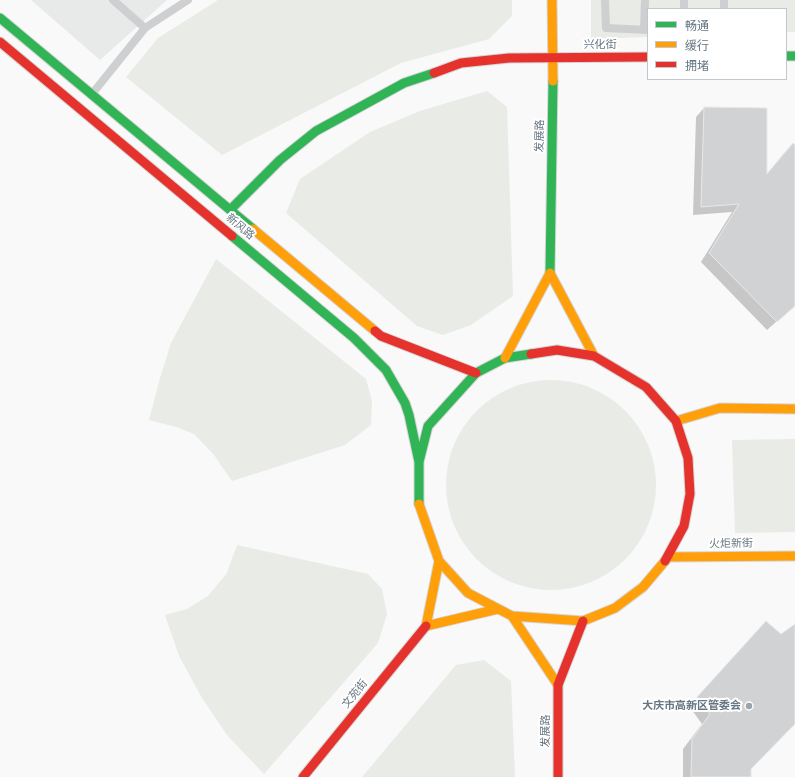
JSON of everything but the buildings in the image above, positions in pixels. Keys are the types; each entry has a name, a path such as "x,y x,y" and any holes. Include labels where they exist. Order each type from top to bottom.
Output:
{"main road":[{"name":"发展路","path":"550,273 553,58 552,0"},
{"name":"新风路","path":"0,18 381,336 476,373"},
{"name":"新风路","path":"0,42 354,338 376,359 386,370 405,403 419,462"},
{"name":"兴化街","path":"230,210 280,160 316,131 404,83 461,62 509,58 647,57"},
{"path":"550,273 594,356"},
{"path":"505,358 550,273"},
{"path":"557,350 594,356 646,387 676,421 688,458 690,494 684,526 668,557 643,587 615,608 583,621 512,616 468,593 439,561 418,500 419,462 428,426 476,373 505,358 557,350"},
{"path":"676,421 720,408 795,409"},
{"name":"火炬新街","path":"668,557 795,556"},
{"path":"439,561 426,626 498,609"},
{"path":"512,616 558,685"},
{"path":"558,685 583,621"},
{"name":"文苑街","path":"303,777 426,626"},
{"name":"发展路","path":"558,685 558,777"}],"lane":[{"path":"113,0 145,28"},
{"path":"91,95 145,28 188,0"},
{"path":"605,0 606,28 646,30 645,0"}],"shaded area":[{"path":"31,0 167,0 100,60"},
{"path":"218,0 512,0 512,16 489,39 401,63 222,155 126,77 158,38"},
{"path":"591,0 795,0 795,32 787,32 787,8 647,8 647,37 591,39"},
{"path":"487,91 507,107 513,296 471,325 443,335 417,326 286,213 300,179 370,132 420,111"},
{"path":"216,259 366,379 372,401 371,425 345,445 232,481 214,455 194,434 176,427 149,420 171,343"},
{"path":"541,380 561,380 582,384 601,392 610,397 626,410 639,426 652,454 656,475 656,495 652,516 639,544 626,560 610,573 582,586 561,590 541,590 520,586 501,578 492,573 476,560 463,544 450,516 446,495 446,475 450,454 458,435 463,426 476,410 492,397 520,384"},
{"path":"795,439 795,532 735,533 732,440"},
{"path":"237,545 368,574 382,589 387,614 378,643 264,774 227,735 202,698 179,656 165,615 187,609 208,596 227,573"},
{"path":"484,660 511,681 515,777 362,777 456,665"}],"traffic: fast":[{"path":"0,18 253,229"},
{"path":"787,56 795,56"},
{"path":"230,210 280,160 316,131 404,83 434,73"},
{"path":"550,273 553,81"},
{"path":"232,236 354,338 386,370 405,403 409,415 419,462 419,504"},
{"path":"419,462 428,426 476,373 505,358 531,354"}],"traffic: slow":[{"path":"552,0 553,81"},
{"path":"253,229 375,331"},
{"path":"505,358 550,273 594,356"},
{"path":"676,421 720,408 795,409"},
{"path":"419,504 439,561 468,593 512,616 583,621 615,608 643,587 665,561"},
{"path":"668,557 795,556"},
{"path":"439,561 426,626 498,609"},
{"path":"512,616 558,685"}],"traffic: jam":[{"path":"0,42 232,236"},
{"path":"434,73 461,63 509,58 647,57"},
{"path":"375,331 381,336 476,373"},
{"path":"531,354 557,350 594,356 646,387 676,421 688,458 690,494 684,526 665,561"},
{"path":"558,777 558,685 583,621"},
{"path":"303,777 426,626"}],"place":[{"name":"大庆市高新区管委会","path":"749,706"}]}
